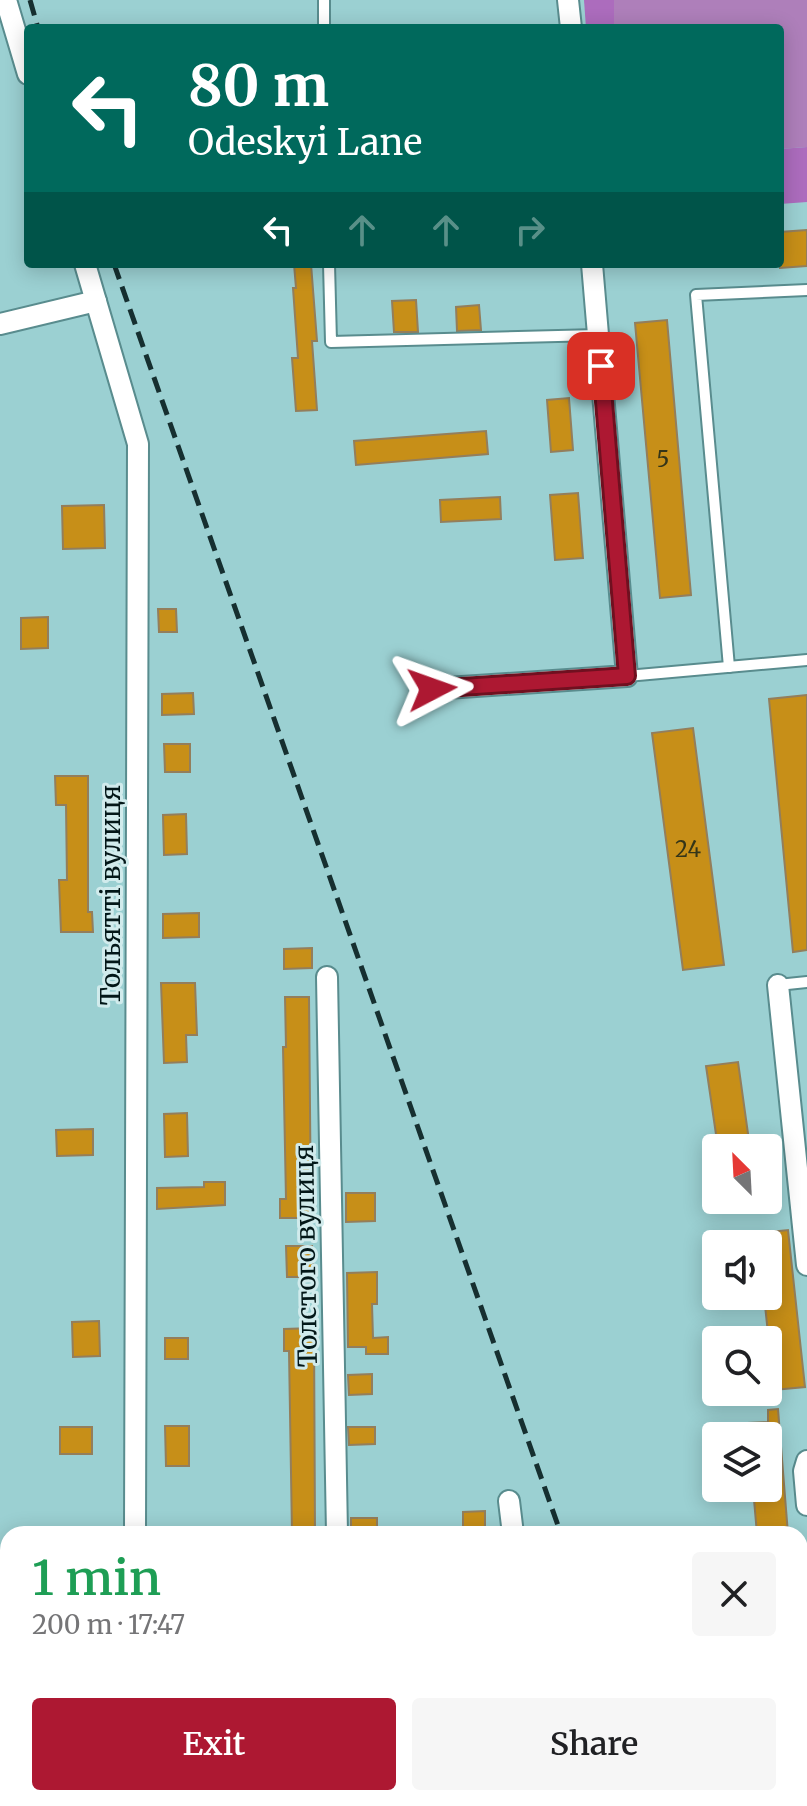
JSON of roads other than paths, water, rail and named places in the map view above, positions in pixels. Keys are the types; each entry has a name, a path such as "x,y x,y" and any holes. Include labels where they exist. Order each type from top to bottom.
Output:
{"street":[{"path":"6,0 24,61"},
{"path":"568,0 571,24"},
{"name":"Тольятті вулиця","path":"86,268 138,444 135,1526"},
{"path":"432,689 627,676 592,268"},
{"path":"0,324 96,301"},
{"name":"Толстого вулиця","path":"327,977 337,1526"},
{"path":"778,985 807,1265"},
{"path":"806,1467 807,1505"},
{"path":"509,1501 512,1526"}],"lane":[{"path":"324,0 324,24"},
{"path":"329,268 331,342 598,335"},
{"path":"729,667 696,295 807,290"},
{"path":"627,676 807,660"},
{"path":"778,985 807,982"}],"railway":[{"path":"30,0 37,24"},
{"path":"115,268 558,1526"}]}
